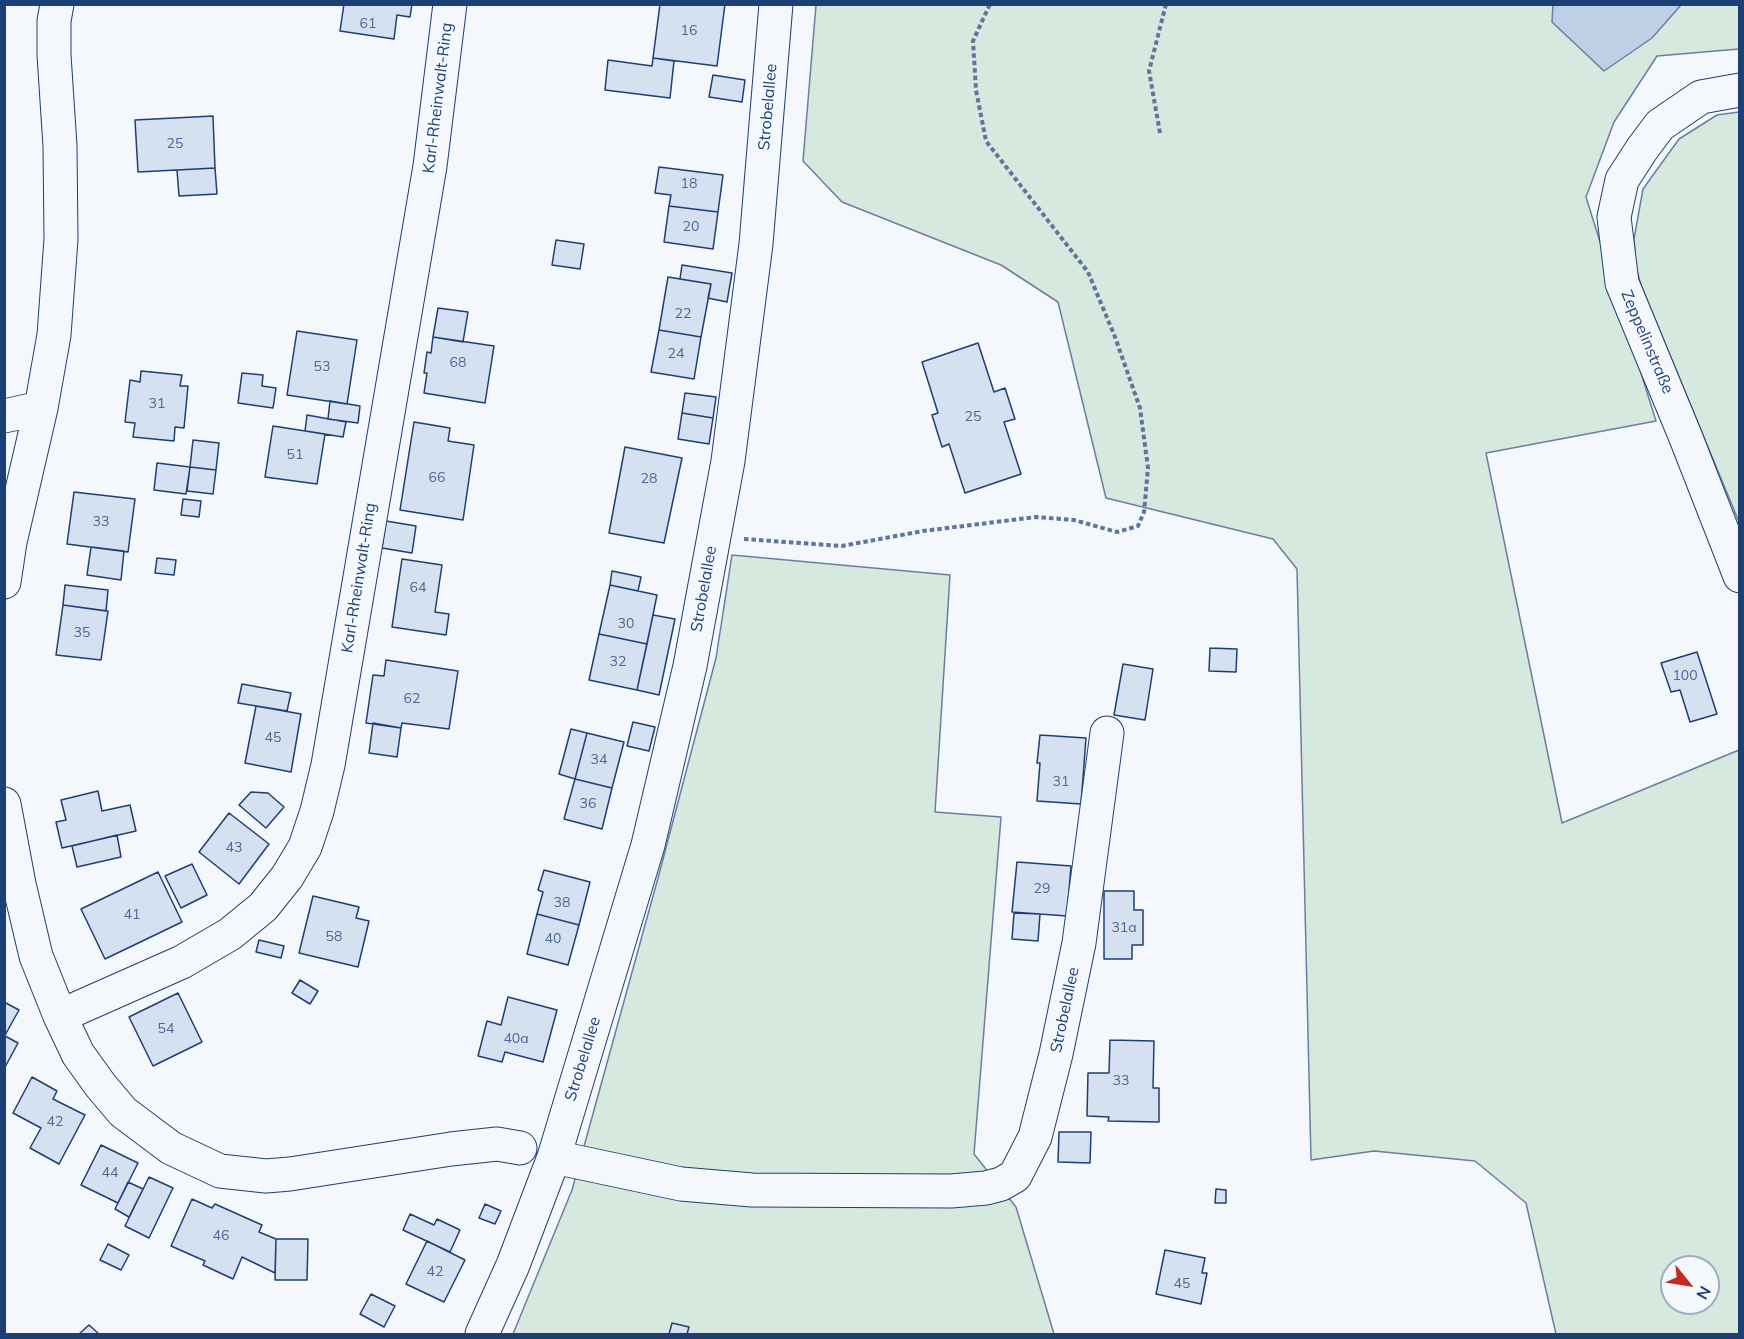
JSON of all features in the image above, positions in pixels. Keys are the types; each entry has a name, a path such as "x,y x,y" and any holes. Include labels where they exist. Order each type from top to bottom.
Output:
{"street":[{"path":"4,582 10,542 41,408 54,335 61,239 60,146 54,55 54,21 57,4"},
{"name":"Karl-Rheinwalt-Ring","path":"60,1016 182,962 230,934 263,907 287,877 305,848 328,765 430,166 450,4"},
{"name":"Strobelallee","path":"482,1335 513,1265 554,1157 648,844 690,666 728,461 756,244 776,4"},
{"name":"Zeppelinstraße","path":"1740,90 1701,97 1660,125 1622,180 1614,217 1622,284 1740,576"},
{"path":"4,416 41,408"},
{"name":"Strobelallee","path":"554,1157 681,1184 752,1190 951,1191 986,1188 1001,1184 1015,1176 1035,1137 1079,943 1107,733"},
{"path":"5,811 36,956 78,1054 123,1112 171,1148 220,1171 244,1175 290,1174 497,1144 520,1148"}],"path":[{"path":"714,537 842,546 923,531 1036,517 1074,520 1117,532 1137,526 1144,512 1148,468 1140,408 1115,337 1088,272 986,141 976,90 973,41 990,4"},
{"path":"1160,133 1149,71 1166,4"}],"shaded area":[{"path":"816,5 1739,5 1739,49 1657,56 1614,122 1586,197 1656,421 1486,453 1562,823 1739,750 1739,1334 1556,1334 1526,1203 1475,1161 1374,1151 1311,1160 1297,569 1273,539 1106,498 1058,302 1001,265 842,202 803,161"},
{"path":"1739,112 1739,522 1641,285 1636,267 1634,239 1643,189 1679,139 1717,115"},
{"path":"732,555 950,575 935,812 1001,817 974,1154 1016,1207 1054,1334 513,1334 572,1190 716,658"}],"water":[{"path":"1553,4 1681,5 1652,38 1604,71 1552,22"}],"building":[{"path":"344,4 412,4 410,17 397,15 394,39 340,31"},
{"path":"660,4 725,4 717,66 653,58"},
{"path":"653,58 674,61 670,98 605,90 608,60 652,66"},
{"path":"713,75 745,80 742,102 709,97"},
{"path":"213,116 215,168 138,172 135,120"},
{"path":"659,167 723,175 718,212 669,206 671,195 655,193"},
{"path":"215,168 217,194 179,196 177,170"},
{"path":"669,206 718,212 713,249 664,242"},
{"path":"556,240 584,244 580,269 552,265"},
{"path":"682,265 732,273 727,302 708,298 711,284 680,279"},
{"path":"668,277 711,284 701,337 659,330"},
{"path":"438,308 468,312 463,342 433,337"},
{"path":"659,330 701,337 694,379 651,372"},
{"path":"297,331 357,340 347,404 287,395"},
{"path":"433,337 494,346 485,403 424,393 427,352 431,353"},
{"path":"978,343 994,392 1005,388 1015,419 1004,422 1021,474 965,493 949,444 942,447 932,415 938,413 922,362"},
{"path":"141,371 182,375 180,386 188,386 184,428 175,427 174,441 133,437 135,423 125,422 130,380 140,382"},
{"path":"242,373 263,375 262,386 276,388 273,408 238,403"},
{"path":"685,393 716,397 713,418 682,413"},
{"path":"330,401 360,406 358,423 328,419"},
{"path":"682,413 713,418 709,444 678,439"},
{"path":"307,415 346,422 343,437 305,431"},
{"path":"414,422 450,428 448,441 474,445 463,520 400,510"},
{"path":"273,426 325,434 317,484 265,477"},
{"path":"193,440 219,443 216,470 190,467"},
{"path":"625,447 682,458 664,543 609,533"},
{"path":"157,463 190,467 186,494 154,490"},
{"path":"190,467 216,470 213,494 187,491"},
{"path":"74,492 135,499 128,552 67,544"},
{"path":"183,499 201,501 199,517 181,515"},
{"path":"386,521 416,526 412,553 382,548"},
{"path":"91,547 124,551 121,580 87,575"},
{"path":"157,558 176,560 174,575 155,573"},
{"path":"402,559 442,565 435,612 449,614 446,635 392,627"},
{"path":"612,571 641,577 638,591 610,585"},
{"path":"65,585 108,590 106,611 63,605"},
{"path":"610,585 657,595 647,644 599,634"},
{"path":"63,605 108,611 101,660 56,655"},
{"path":"653,615 675,619 659,695 637,690"},
{"path":"599,634 647,644 637,690 589,680"},
{"path":"1210,648 1237,649 1236,672 1209,671"},
{"path":"1697,652 1717,714 1690,722 1680,690 1671,692 1661,663"},
{"path":"386,660 458,671 449,729 402,723 401,728 366,723 373,675 384,676"},
{"path":"1123,664 1153,669 1145,720 1114,715"},
{"path":"242,684 291,693 287,711 238,703"},
{"path":"256,706 301,714 291,772 245,763"},
{"path":"633,722 655,727 649,751 627,746"},
{"path":"373,723 401,728 397,757 369,753"},
{"path":"571,729 587,733 575,779 559,774"},
{"path":"587,733 624,742 612,788 575,779"},
{"path":"1040,735 1086,738 1081,804 1037,801"},
{"path":"575,779 612,788 602,829 564,819"},
{"path":"98,791 102,811 130,805 136,831 62,848 56,822 66,820 61,800"},
{"path":"251,792 268,793 284,807 266,828 239,805"},
{"path":"229,813 269,844 239,884 199,852"},
{"path":"117,835 121,857 77,867 72,846"},
{"path":"1017,862 1071,866 1067,916 1012,912"},
{"path":"192,864 207,895 181,908 165,876"},
{"path":"544,870 590,882 579,925 537,914 543,892 538,890"},
{"path":"158,872 182,922 105,959 81,909"},
{"path":"1104,891 1134,891 1134,910 1143,910 1143,945 1132,945 1132,959 1104,959"},
{"path":"313,896 359,907 356,918 369,921 358,967 299,953"},
{"path":"1014,913 1040,914 1038,941 1012,939"},
{"path":"537,914 579,925 568,965 527,954"},
{"path":"259,940 284,946 281,958 256,952"},
{"path":"300,980 318,991 310,1004 292,993"},
{"path":"178,993 202,1042 153,1066 129,1017"},
{"path":"508,997 557,1010 543,1062 505,1052 502,1062 478,1056 487,1021 501,1025"},
{"path":"4,1002 19,1010 4,1037"},
{"path":"4,1037 18,1043 4,1069"},
{"path":"1110,1040 1154,1041 1153,1088 1159,1088 1159,1122 1108,1121 1109,1117 1087,1116 1088,1073 1109,1073"},
{"path":"32,1077 57,1091 53,1099 85,1115 59,1164 30,1148 41,1128 13,1113"},
{"path":"1059,1132 1091,1132 1090,1163 1058,1162"},
{"path":"101,1145 138,1163 118,1203 81,1185"},
{"path":"149,1177 173,1188 149,1238 125,1226"},
{"path":"128,1182 143,1189 129,1217 115,1209"},
{"path":"1216,1189 1226,1190 1226,1203 1215,1203"},
{"path":"192,1199 212,1208 215,1204 262,1225 259,1232 276,1239 275,1273 242,1257 233,1279 203,1265 205,1261 171,1246"},
{"path":"485,1204 501,1211 495,1224 479,1218"},
{"path":"410,1214 434,1225 437,1219 460,1230 450,1252 403,1230"},
{"path":"276,1239 308,1239 307,1280 275,1280"},
{"path":"427,1241 465,1260 444,1302 406,1284"},
{"path":"108,1244 129,1255 121,1270 100,1260"},
{"path":"1165,1250 1205,1258 1202,1273 1207,1273 1201,1304 1156,1294"},
{"path":"371,1294 395,1306 384,1327 360,1314"},
{"path":"672,1323 689,1327 687,1334 669,1334"},
{"path":"89,1325 99,1334 79,1334"}]}
